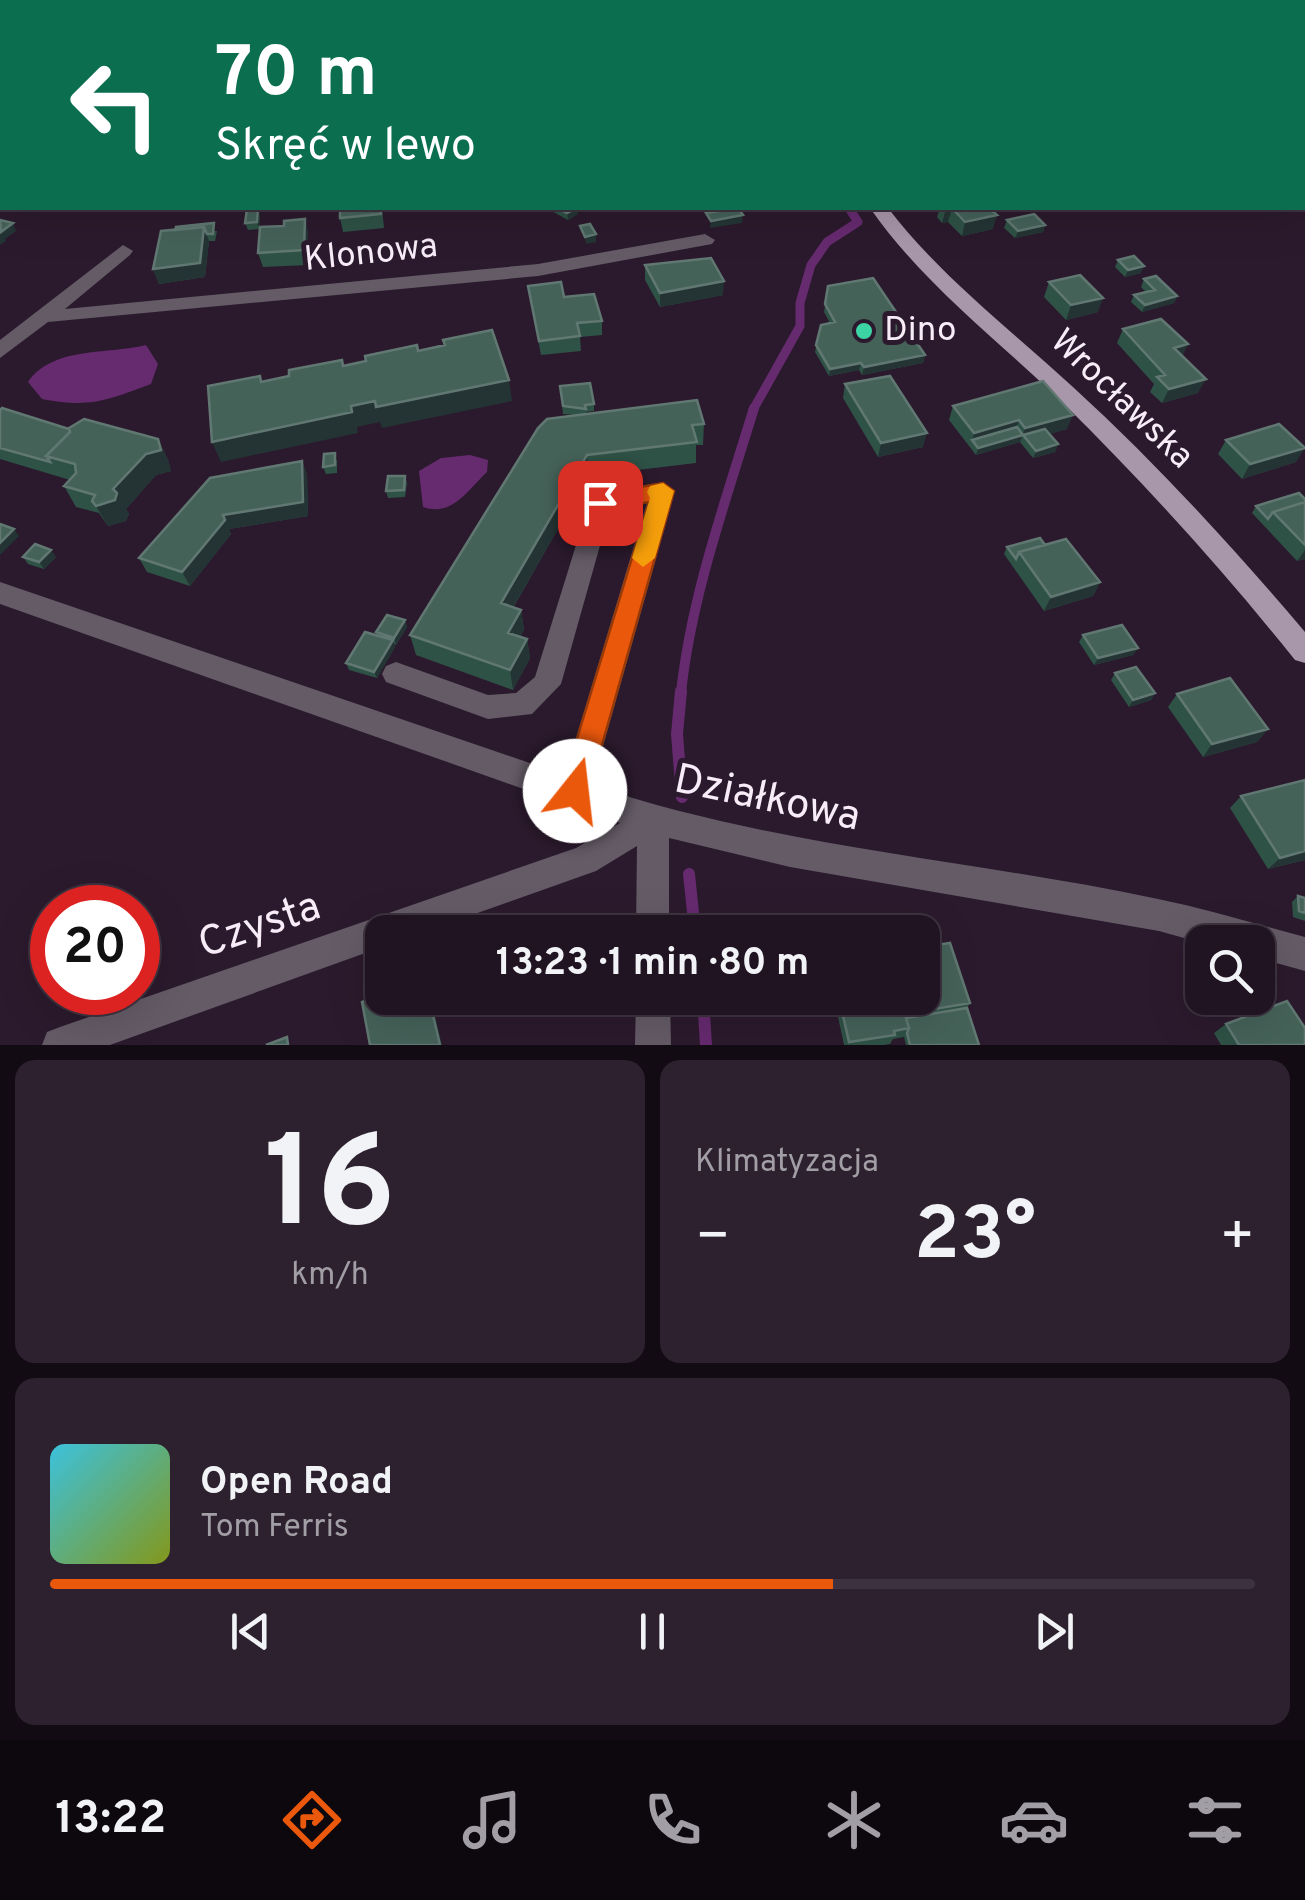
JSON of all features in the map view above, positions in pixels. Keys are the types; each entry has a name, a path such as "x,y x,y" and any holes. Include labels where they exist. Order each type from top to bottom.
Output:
{"main road":[{"name":"Wrocławska","path":"881,210 917,254 1143,466 1215,542 1305,652"}],"street":[{"name":"Klonowa","path":"42,316 118,312 538,270 705,240"},
{"path":"0,352 123,251"},
{"path":"396,674 488,707 522,704 547,684 600,503 663,491 575,791"},
{"name":"Działkowa","path":"0,592 653,820 790,852 1159,914 1305,954"},
{"path":"653,820 653,915"},
{"name":"Czysta","path":"60,1045 585,860 653,820"},
{"path":"653,1015 653,1045"}],"shaded area":[{"path":"146,345 158,364 151,384 121,395 85,403 59,402 42,399 28,382 51,362 66,357"},
{"path":"470,455 488,460 487,472 451,505 423,507 419,471 441,458"}],"building":[{"path":"247,210 258,210 257,222 245,223"},
{"path":"340,210 380,210 381,214 340,218"},
{"path":"739,210 743,215 711,221 706,213"},
{"path":"954,210 991,210 997,215 965,222"},
{"path":"1034,214 1045,225 1018,231 1007,220"},
{"path":"305,219 304,250 258,253 260,227 284,226 284,221"},
{"path":"0,220 13,223 1,232"},
{"path":"214,223 213,234 207,234 204,227 175,230 176,227"},
{"path":"590,224 596,234 585,237 580,226"},
{"path":"204,227 200,263 153,269 161,231"},
{"path":"1134,256 1144,266 1128,270 1118,260"},
{"path":"711,258 724,281 660,293 645,265"},
{"path":"1080,275 1103,298 1071,305 1049,282"},
{"path":"1156,276 1177,296 1145,305 1134,295 1155,290 1144,279"},
{"name":"Dino","path":"873,278 925,355 830,369 816,345 821,325 835,322 825,304 828,286"},
{"path":"561,282 564,297 594,294 602,321 577,323 580,336 539,341 528,286"},
{"path":"1161,319 1188,344 1174,348 1206,379 1169,389 1157,377 1165,375 1123,329"},
{"path":"492,330 509,380 376,407 375,401 351,406 352,412 212,442 208,386 260,376 261,382 289,376 289,370 342,360 343,366 366,361 365,356 417,345 418,351 445,345 443,340"},
{"path":"890,376 927,433 881,443 845,384"},
{"path":"1043,381 1073,415 1025,428 1019,420 974,433 953,406"},
{"path":"590,383 594,404 585,405 586,409 563,406 560,386"},
{"path":"697,400 704,424 692,425 697,442 587,455 501,603 521,610 508,633 527,639 510,670 410,635 547,419"},
{"path":"2,408 69,429 46,456 50,462 0,448"},
{"path":"84,419 158,439 161,450 146,454 113,489 117,493 115,500 96,506 92,501 95,495 64,486 76,473 75,464 46,456 70,432 69,428"},
{"path":"1279,424 1305,448 1250,464 1226,440"},
{"path":"1017,427 1023,435 978,448 972,440"},
{"path":"1045,429 1058,444 1036,451 1023,435"},
{"path":"335,453 335,465 323,467 324,454"},
{"path":"302,461 303,502 223,515 225,520 182,572 139,558 210,478"},
{"path":"388,476 405,476 404,490 386,491"},
{"path":"1299,493 1305,502 1273,512 1268,519 1256,506"},
{"path":"1305,502 1305,545 1273,512"},
{"path":"0,524 14,529 0,543"},
{"path":"1040,538 1045,545 1019,552 1016,559 1007,547"},
{"path":"1066,539 1100,582 1051,597 1019,552"},
{"path":"35,544 51,550 39,562 23,557"},
{"path":"387,615 405,620 394,638 376,632"},
{"path":"1122,625 1138,648 1098,658 1083,635"},
{"path":"365,632 393,640 374,672 346,663"},
{"path":"1136,667 1155,693 1133,700 1115,673"},
{"path":"1230,678 1268,729 1212,744 1177,694"},
{"path":"1305,780 1305,851 1280,858 1241,796"},
{"path":"1298,896 1305,898 1305,913 1299,911"},
{"path":"950,943 970,1003 940,1008 940,944"},
{"path":"365,1001 365,1015 433,1015 440,1045 370,1045 362,1002"},
{"path":"1287,1001 1305,1028 1305,1045 1239,1045 1226,1024 1250,1015 1275,1015 1275,1006"},
{"path":"967,1008 979,1045 910,1045 906,1018"},
{"path":"843,1015 905,1015 909,1028 894,1031 895,1035 849,1042"},
{"path":"287,1037 288,1045 266,1045"}],"waterway":[{"path":"754,408 800,326 800,303 811,265 827,242 858,222 850,210"},
{"path":"681,693 701,585 754,408"},
{"path":"681,691 677,734 682,797"},
{"path":"689,874 693,915"},
{"path":"704,1015 706,1045"}],"slow traffic":[{"path":"643,558 663,491 658,492"}],"place":[{"name":"Dino","path":"864,331"}],"route":[{"path":"575,791 663,491 600,503"}]}
